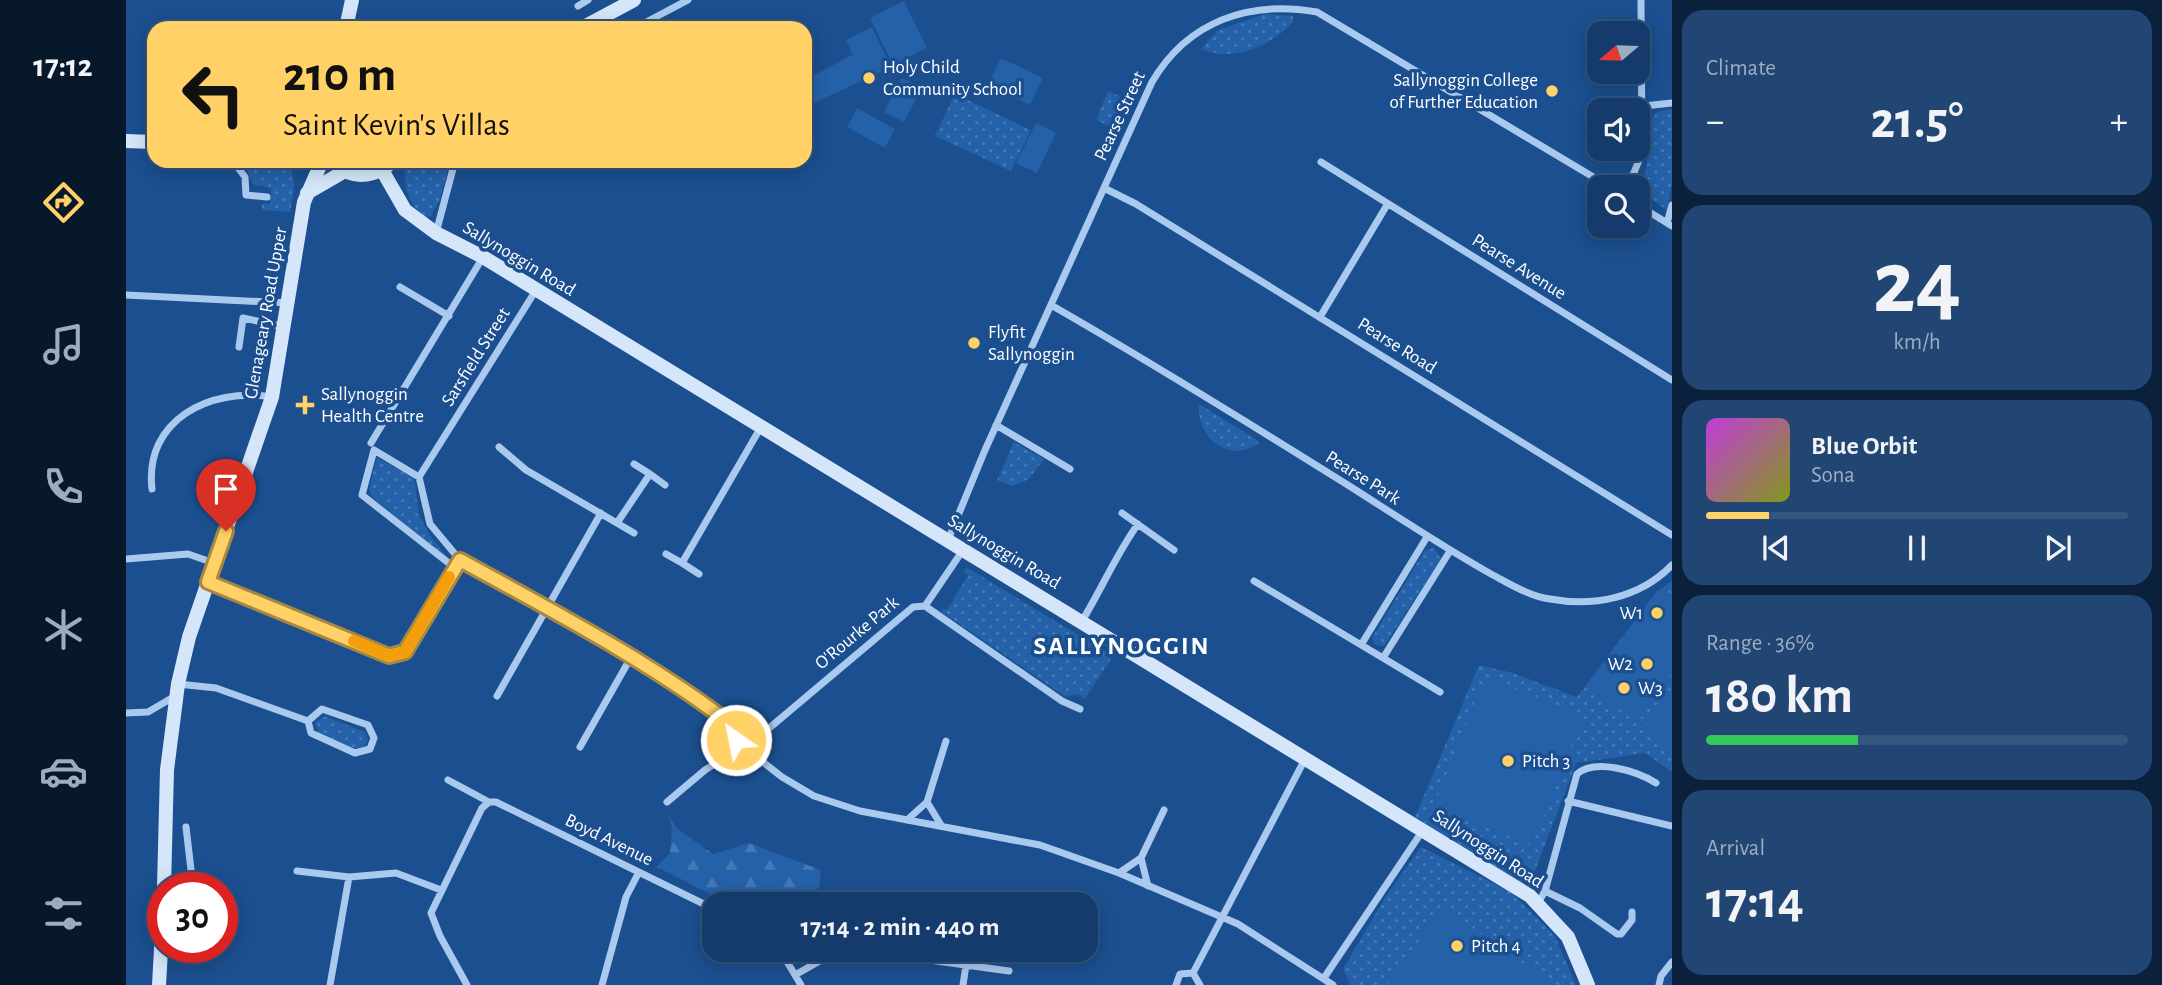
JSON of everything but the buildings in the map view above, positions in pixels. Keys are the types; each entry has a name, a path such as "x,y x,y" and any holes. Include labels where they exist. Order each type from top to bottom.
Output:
{"street":[{"path":"348,21 352,0"},
{"path":"578,6 588,0"},
{"path":"595,21 634,0"},
{"path":"648,21 688,0"},
{"path":"1641,0 1644,98"},
{"name":"Pearse Street","path":"948,540 996,425 1161,67 1210,21 1255,2 1292,3 1317,12 1590,175"},
{"path":"1650,105 1672,103"},
{"path":"126,141 147,142"},
{"name":"Pearse Avenue","path":"1321,162 1672,380"},
{"path":"238,168 245,177 246,195 267,197"},
{"name":"Glenageary Road Upper","path":"164,872 167,770 178,690 190,637 272,397 307,193 319,168"},
{"path":"341,168 361,175 381,168"},
{"name":"Sallynoggin Road","path":"388,168 405,210 436,233 483,257 1305,759 1541,897 1568,937 1588,985"},
{"path":"436,233 453,168"},
{"path":"307,193 345,171"},
{"name":"Pearse Road","path":"1104,188 1136,204 1672,534"},
{"path":"1320,317 1387,205"},
{"path":"1650,213 1669,225 1672,205"},
{"path":"455,568 362,495 373,447 483,257"},
{"path":"400,287 449,316"},
{"name":"Sarsfield Street","path":"419,477 536,290"},
{"path":"126,295 290,303"},
{"name":"Pearse Park","path":"1051,305 1352,488 1450,551 1520,589 1548,599 1586,603 1625,597 1660,577 1672,565"},
{"path":"239,347 243,318 286,327"},
{"path":"152,489 150,466 161,435 174,421 227,396 254,394 272,397"},
{"path":"996,425 1070,469"},
{"path":"682,563 761,427"},
{"path":"373,447 419,477 430,524 460,560 547,608 715,711 741,732"},
{"path":"499,447 526,470 634,533"},
{"path":"635,464 665,485"},
{"path":"617,523 650,474"},
{"path":"497,696 601,513"},
{"path":"1122,513 1174,550"},
{"path":"1082,621 1115,567 1123,545 1138,524"},
{"path":"1362,645 1427,537"},
{"name":"O'Rourke Park","path":"761,735 913,607 925,606 964,550"},
{"path":"1383,658 1450,551"},
{"path":"126,559 188,554 215,563"},
{"path":"666,554 699,574"},
{"path":"208,582 389,656 398,656 405,652 460,560"},
{"path":"1254,581 1440,692"},
{"path":"925,606 1062,701 1080,709"},
{"path":"580,747 630,659"},
{"path":"127,713 148,712 178,690 216,688 308,720"},
{"path":"322,709 368,724 373,733 373,744 365,752 355,753 311,733 308,720 322,709"},
{"path":"754,755 763,744 761,735 754,729 741,732 736,740 738,749 745,755 754,755 782,777 814,796 860,811 1040,845 1119,873 1238,924 1333,985"},
{"path":"907,820 927,802 946,741"},
{"path":"667,802 705,770 738,749"},
{"path":"1193,973 1305,759"},
{"path":"1632,912 1632,920 1621,934 1617,934 1580,908 1541,897 1574,779 1587,766 1643,775 1656,783"},
{"name":"Boyd Avenue","path":"448,780 702,903"},
{"path":"1569,801 1672,826"},
{"path":"467,985 432,920 431,913 482,808 489,802"},
{"path":"927,802 941,825"},
{"path":"1119,873 1140,858 1164,810"},
{"path":"186,827 191,872"},
{"path":"1324,978 1423,830"},
{"path":"1140,858 1148,886"},
{"path":"297,871 349,877 396,873 441,890"},
{"path":"602,985 626,897 639,872"},
{"path":"330,985 349,877"},
{"path":"787,962 801,985"},
{"path":"795,975 818,962"},
{"path":"944,962 1009,971"},
{"path":"1659,985 1661,976 1672,962"},
{"path":"159,985 160,963"},
{"path":"963,985 966,965"},
{"path":"1176,985 1180,974 1193,973"},
{"path":"1193,973 1200,985"}],"green space":[{"path":"904,1 927,48 893,65 870,18"},
{"path":"1265,14 1293,16 1293,22 1274,38 1250,50 1225,54 1201,49 1218,30"},
{"path":"872,27 891,67 814,103 812,76 852,55 854,57 846,40"},
{"path":"1001,58 1043,78 1030,105 988,85"},
{"path":"902,78 922,88 904,122 884,112"},
{"path":"1108,91 1128,100 1116,129 1096,120"},
{"path":"955,94 1031,130 1011,171 935,136"},
{"path":"857,108 895,129 885,148 847,127"},
{"path":"1672,109 1672,182 1667,210 1650,198 1650,175 1644,175 1647,161 1650,161 1651,119 1657,112"},
{"path":"1036,123 1056,133 1037,173 1016,163"},
{"path":"246,168 290,168 294,179 290,212 262,210 262,204 270,204 271,188 253,184"},
{"path":"405,168 448,168 440,199 431,216 425,218 414,206"},
{"path":"1199,404 1260,442 1237,451 1217,444 1203,428"},
{"path":"1014,442 1044,459 1029,479 1012,486 997,480"},
{"path":"377,458 414,477 419,515 429,534 450,561 371,496 369,489"},
{"path":"1434,548 1441,559 1384,646 1375,645 1372,638 1425,550"},
{"path":"966,567 1113,656 1085,699 1078,694 1066,697 942,612 943,608 947,610 968,575 964,571"},
{"path":"1672,581 1672,772 1645,753 1576,763 1529,887 1415,817 1479,665 1513,673 1577,697 1657,591"},
{"path":"1657,591 1672,602 1672,673 1638,722 1587,687"},
{"name":"Pitch 3","path":"1485,677 1583,716 1532,845 1434,806"},
{"path":"1672,689 1672,749 1644,730"},
{"path":"324,716 365,732 368,739 365,746 355,749 319,734 315,723"},
{"path":"668,815 678,829 713,854 749,843 821,870 819,888 810,892 706,892 657,867 670,853 672,828"},
{"path":"1421,847 1511,892 1555,936 1576,985 1350,985 1343,969 1386,896"},
{"name":"Pitch 4","path":"1442,907 1554,985 1388,985"}],"slow traffic":[{"path":"354,641 389,656 398,656 405,652 449,577"}],"place":[{"name":"Holy Child Community School","path":"869,78"},
{"name":"Sallynoggin College of Further Education","path":"1552,91"},
{"name":"Flyfit Sallynoggin","path":"974,343"},
{"name":"Sallynoggin Health Centre","path":"305,405"},
{"name":"W1","path":"1657,613"},
{"name":"W2","path":"1647,664"},
{"name":"W3","path":"1624,688"},
{"name":"Pitch 3","path":"1508,761"},
{"name":"Pitch 4","path":"1457,946"}],"district":[{"name":"SALLYNOGGIN","path":"1122,646"}],"route":[{"path":"226,531 208,582 389,656 398,656 405,652 460,560 547,608 715,711 741,732 736,740"}]}
